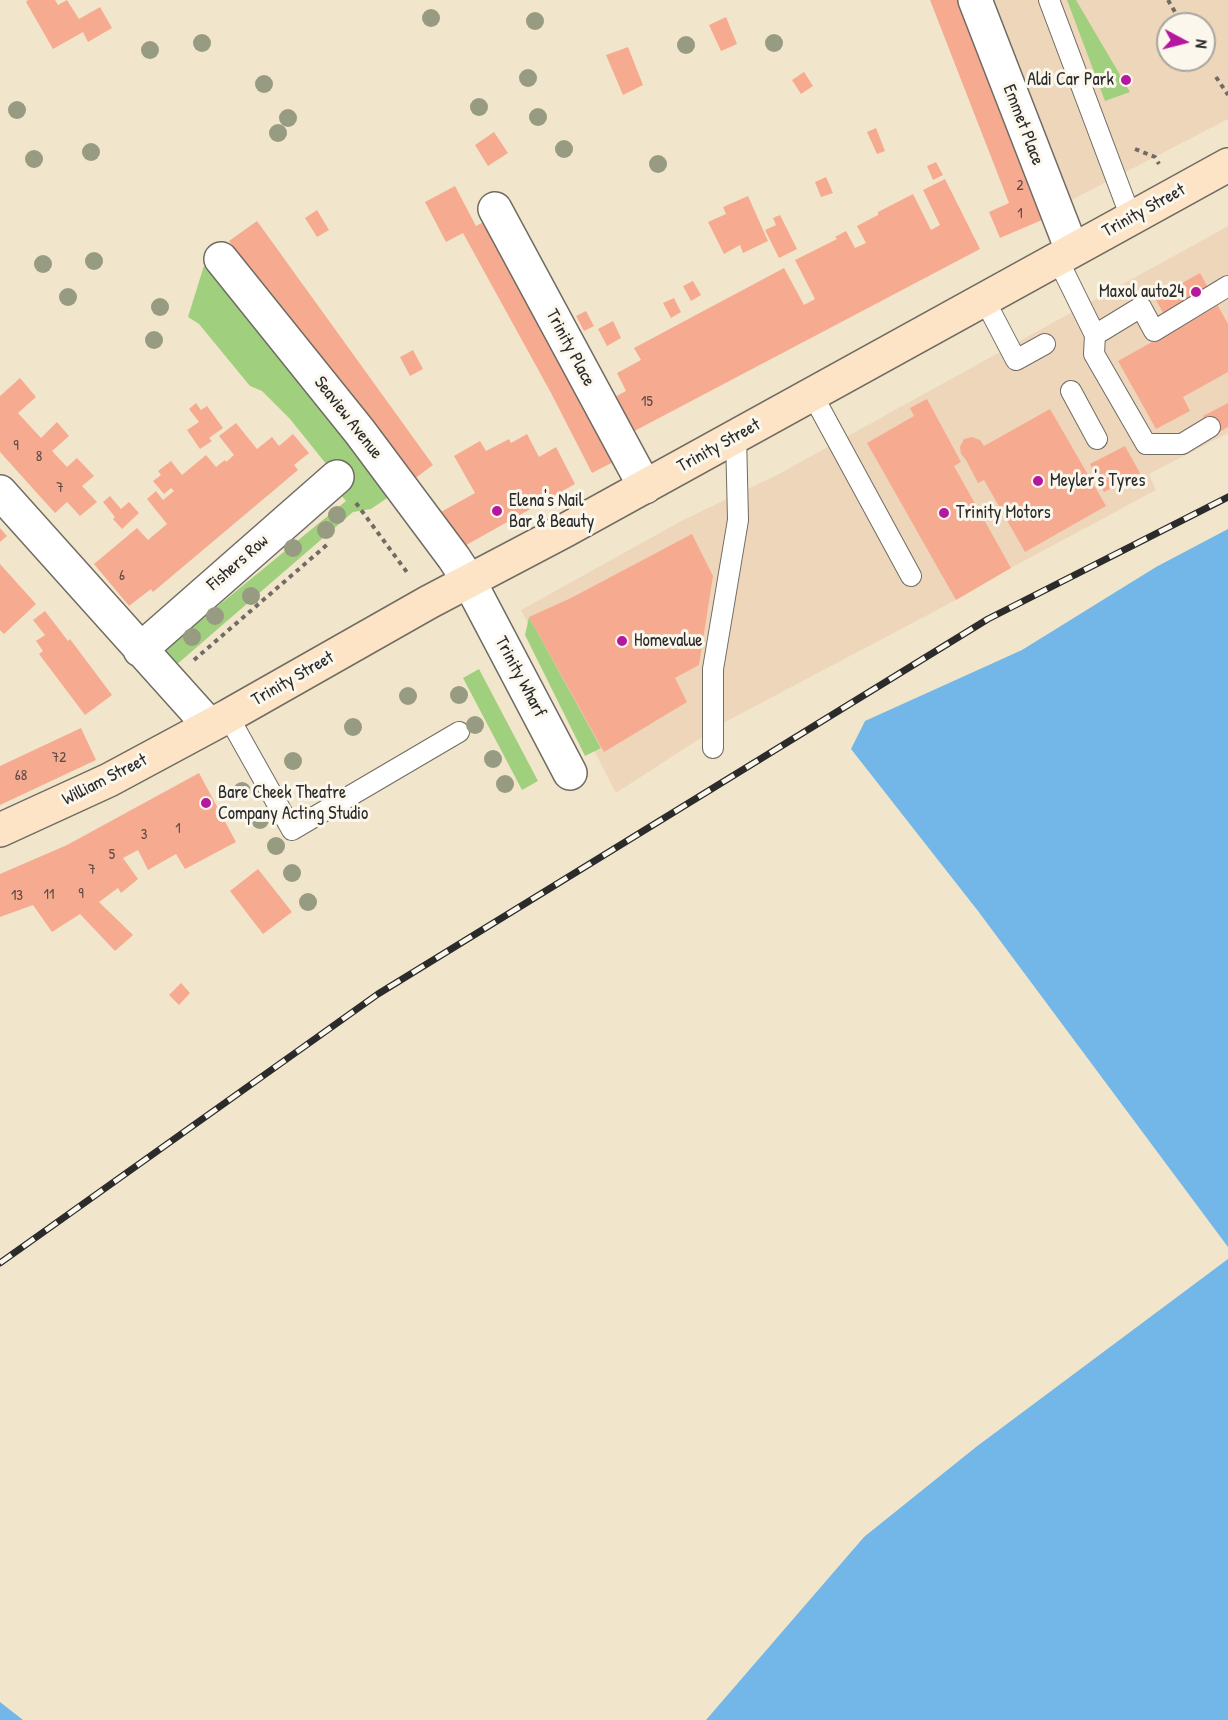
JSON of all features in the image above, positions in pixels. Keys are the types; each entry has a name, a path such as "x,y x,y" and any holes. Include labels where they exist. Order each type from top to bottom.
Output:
{"main road":[{"name":"Trinity Street","path":"218,720 429,602 645,487 1064,254 1131,218 1225,173"},
{"name":"William Street","path":"0,830 109,780 218,720"}],"street":[{"name":"Emmet Place","path":"975,0 1064,254"},
{"name":"Trinity Place","path":"495,209 645,487"},
{"name":"Seaview Avenue","path":"221,259 360,432 419,518 469,581"},
{"name":"Fishers Row","path":"140,650 337,477"},
{"path":"0,492 170,682 218,720"},
{"name":"Trinity Wharf","path":"469,581 570,773"}],"lane":[{"path":"1049,0 1131,218"},
{"path":"1064,254 1095,335 1094,354 1146,444 1182,444 1209,427"},
{"path":"1095,335 1141,307 1154,331 1228,286"},
{"path":"984,299 1016,360 1045,344"},
{"path":"1071,391 1097,439"},
{"path":"812,394 911,576"},
{"path":"713,748 713,669 738,520 736,436"},
{"path":"218,720 292,830 459,732"}],"path":[{"path":"1216,77 1228,95"},
{"path":"337,477 429,602"},
{"path":"170,682 329,543"}],"shaded area":[{"name":"Aldi Car Park","path":"988,0 1228,0 1228,119 1062,205"},
{"path":"1228,226 1228,433 1149,474 1156,490 956,600 727,721 616,793 521,610 683,520 779,474"}],"green space":[{"path":"1067,0 1076,0 1130,92 1105,101"},
{"path":"207,256 396,492 371,509 353,512 175,666 163,651 346,501 334,487 331,470 290,419 262,391 250,386 199,324 188,317"},
{"path":"529,617 601,748 585,756 525,635"},
{"path":"479,669 538,781 522,790 463,678"}],"water":[{"path":"1228,529 1228,1247 978,911 851,749 865,721 1022,650 1156,567"},
{"path":"1228,1259 1228,1720 706,1720 864,1537 976,1447"},
{"path":"0,1702 23,1720 0,1720"}],"building":[{"path":"28,0 55,0 58,5 67,0 79,19 100,7 112,28 88,42 83,32 53,49 26,2"},
{"path":"930,0 967,0 1051,216 1000,238 989,212 1009,203"},
{"path":"726,17 737,44 721,51 709,25"},
{"path":"628,47 643,85 623,95 606,55"},
{"path":"804,72 813,86 801,94 792,80"},
{"path":"876,128 885,151 877,154 867,132"},
{"path":"494,132 508,153 488,166 475,145"},
{"path":"936,162 943,175 933,180 927,166"},
{"path":"826,177 833,193 821,197 815,182"},
{"path":"945,179 980,249 623,437 605,402 626,391 617,373 641,360 634,348 784,268 804,305 815,299 795,260 837,239 835,237 846,231 855,248 866,243 857,226 913,194 931,230 940,225 923,190"},
{"path":"455,186 476,226 493,217 623,457 592,473 463,233 446,242 425,202"},
{"path":"748,196 768,241 743,253 740,245 724,254 708,222 726,214 723,207"},
{"path":"317,210 329,230 317,237 305,218"},
{"path":"780,215 797,249 779,258 765,230 776,225 773,218"},
{"path":"257,221 433,465 406,485 229,241"},
{"path":"1200,273 1228,324 1228,372 1183,397 1190,411 1156,429 1118,361 1152,342 1147,331 1167,320 1155,298"},
{"path":"693,281 701,295 691,301 683,286"},
{"path":"674,298 681,312 671,318 663,303"},
{"path":"586,311 594,326 584,331 576,316"},
{"path":"613,321 621,338 607,346 598,329"},
{"path":"413,350 423,369 410,376 400,357"},
{"path":"20,378 36,397 18,413 41,438 57,422 69,436 52,451 67,467 77,458 94,476 82,486 97,502 80,516 67,502 55,513 0,452 0,396"},
{"name":"Trinity Motors","path":"927,399 961,462 954,466 1011,568 956,600 867,443 914,416 910,408"},
{"path":"196,403 201,410 207,406 223,428 209,438 212,441 200,449 187,430 199,422 189,409"},
{"path":"1228,403 1228,427 1214,435 1203,416"},
{"name":"Meyler's Tyres","path":"1050,409 1106,506 1025,552 984,480 978,483 961,454 960,447 964,439 972,437 980,440 984,446"},
{"path":"236,423 257,449 272,437 279,446 293,434 309,453 294,465 298,470 153,592 151,589 129,606 94,564 137,528 148,540 167,524 147,499 156,491 163,500 174,491 171,488 164,494 153,481 161,475 158,471 171,461 182,475 206,455 216,467 225,460 226,462 234,455 219,436"},
{"path":"527,434 539,457 556,447 575,484 461,548 441,512 475,493 454,456 480,441 486,451 509,439 511,443"},
{"path":"1125,446 1140,473 1104,492 1090,464"},
{"path":"110,496 121,509 129,502 139,513 122,529 103,502"},
{"path":"0,528 7,536 0,542"},
{"name":"Homevalue","path":"692,534 713,576 699,665 675,678 687,702 604,752 529,617 571,598"},
{"path":"0,564 36,604 4,634 0,630"},
{"path":"45,611 68,641 70,639 112,695 85,715 39,654 43,651 36,641 45,635 33,620"},
{"path":"81,728 96,760 0,805 0,766"},
{"path":"199,773 236,842 185,869 176,854 148,870 138,850 123,858 138,879 121,893 118,888 99,902 133,935 115,951 80,914 52,932 33,905 0,917 0,874 67,845"},
{"path":"258,869 292,912 263,934 230,891"},
{"path":"181,983 190,993 179,1005 169,995"}],"railway":[{"path":"0,1263 378,994 988,619 1228,497"}],"place":[{"name":"Aldi Car Park","path":"1126,80"},
{"name":"Maxol auto24","path":"1196,292"},
{"name":"Meyler's Tyres","path":"1038,481"},
{"name":"Elena's Nail Bar & Beauty","path":"497,511"},
{"name":"Trinity Motors","path":"944,513"},
{"name":"Homevalue","path":"622,641"},
{"name":"Bare Cheek Theatre Company Acting Studio","path":"206,803"}]}
